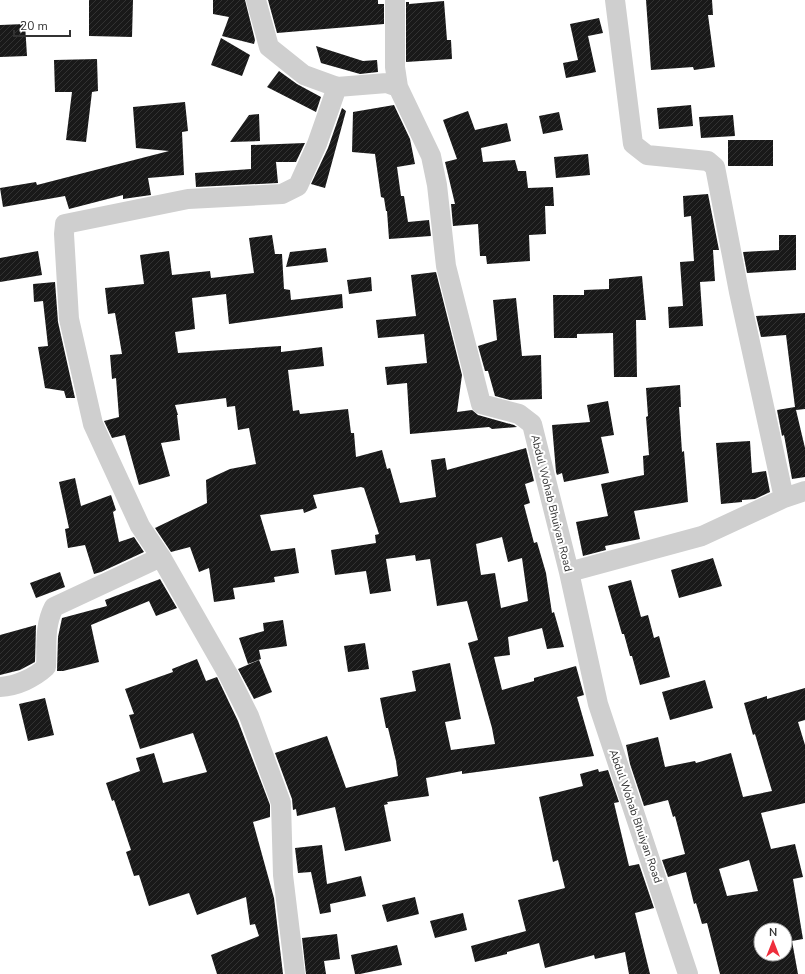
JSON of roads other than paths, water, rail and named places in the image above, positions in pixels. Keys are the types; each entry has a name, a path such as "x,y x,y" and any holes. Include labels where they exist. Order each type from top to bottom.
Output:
{"street":[{"path":"256,0 269,47 304,74 337,87 387,83 398,87 395,67 395,0"},
{"path":"615,0 633,144 647,155 708,161 716,167 739,292 784,498"},
{"path":"295,974 283,875 281,802 249,716 236,689 160,557 140,526 93,424 69,319 64,234 65,224 188,199 282,194 298,186 317,144 337,87"},
{"name":"Abdul Wohab Bhuiyan Road","path":"398,87 431,156 437,185 446,266 481,404 519,414 532,424 569,572 598,704 688,974"},
{"path":"569,572 702,536 784,498 805,491"},
{"path":"0,687 38,675 46,667 47,625 49,616 54,607 160,557"}]}
